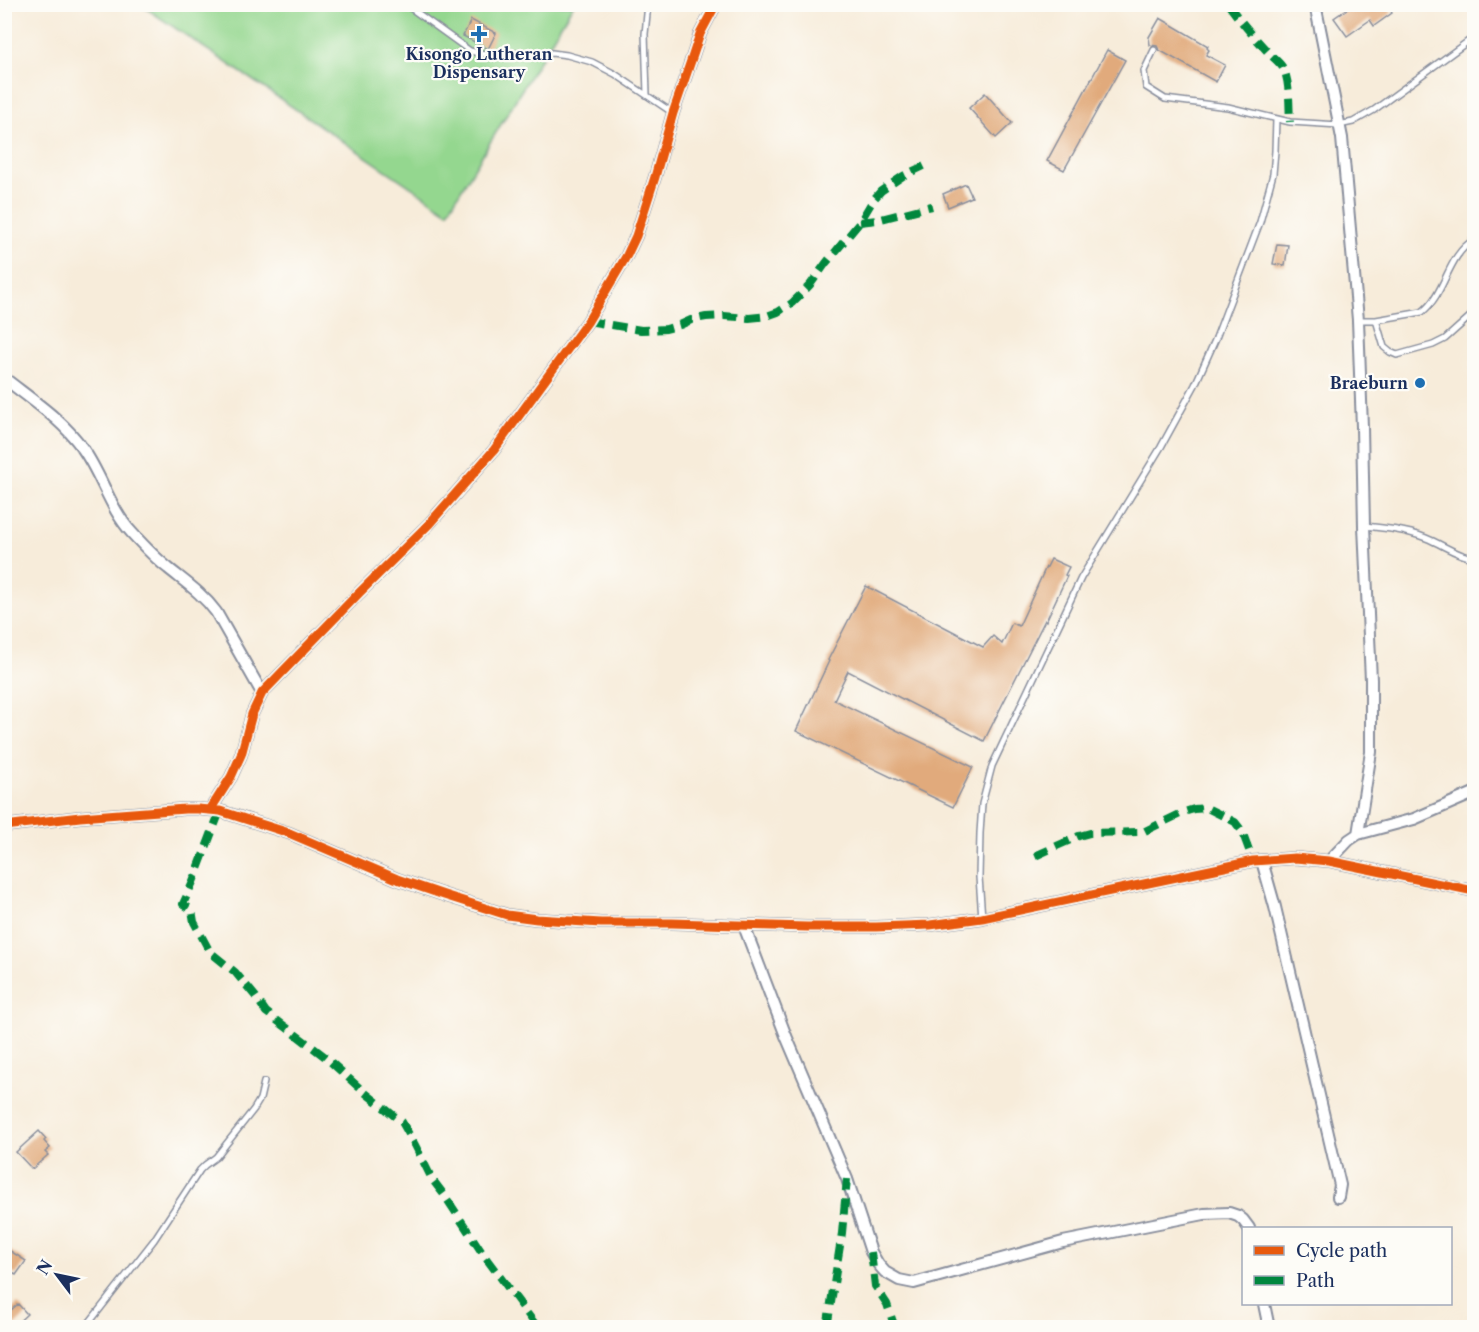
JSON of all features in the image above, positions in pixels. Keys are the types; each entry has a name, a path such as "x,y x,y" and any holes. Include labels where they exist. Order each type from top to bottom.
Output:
{"street":[{"path":"210,810 231,777 241,755 252,714 262,693 429,524 494,450 588,321 619,270 636,236 673,112 700,34 716,4"},
{"path":"1315,4 1342,138 1358,320 1371,680 1371,752 1359,834"},
{"path":"4,378 57,420 75,439 84,449 119,518 165,566 207,599 262,693"},
{"path":"1329,861 1349,840 1359,834 1414,819 1474,793"},
{"path":"4,826 80,817 185,809 220,811 289,833 397,879 507,915 601,923 876,927 930,925 982,918 1253,861 1296,858 1329,861 1474,891"},
{"path":"1262,861 1275,907 1340,1185 1338,1197"},
{"path":"744,926 786,1035 847,1179 871,1252 885,1272 899,1280 914,1283 1063,1242 1204,1214 1229,1213 1244,1220 1248,1227"},
{"path":"1264,1305 1269,1328"}],"lane":[{"path":"405,4 470,51 484,54 552,53 592,62 615,74 673,112"},
{"path":"647,94 645,34 648,4"},
{"path":"1154,50 1144,72 1146,87 1165,99 1228,107 1290,122 1339,125 1353,122 1374,110 1474,37"},
{"path":"982,918 979,877 980,833 982,804 992,766 1081,578 1195,385 1216,338 1260,222 1270,184 1275,151 1276,118"},
{"path":"1358,320 1376,320 1422,312 1428,307 1456,256 1474,240"},
{"path":"1376,320 1384,347 1397,355 1433,345 1445,339 1474,313"},
{"path":"1364,526 1411,532 1461,556 1474,558"},
{"path":"85,1328 154,1240 200,1170 216,1157 254,1109 260,1099 264,1082"}],"green space":[{"path":"141,5 573,5 448,212"}],"building":[{"path":"1354,4 1387,4 1392,13 1374,26 1370,20 1347,36 1334,18"},
{"path":"1160,18 1208,46 1209,50 1206,55 1225,65 1216,82 1159,50 1157,46 1150,45 1149,37"},
{"name":"Kisongo Lutheran Dispensary","path":"471,20 496,33 488,49 463,36"},
{"path":"1107,50 1125,60 1064,170 1047,161"},
{"path":"985,93 1012,123 996,138 969,108"},
{"path":"966,184 972,197 948,207 943,194"},
{"path":"1277,244 1288,245 1285,266 1273,264"},
{"path":"1051,559 1069,567 1065,575 1067,576 984,741 848,671 834,700 973,767 953,807 796,731 828,660 866,586 983,647 993,636 1002,644 1012,623 1019,626"},
{"path":"39,1131 50,1148 45,1152 48,1155 32,1169 16,1152"},
{"path":"4,1247 26,1261 16,1275 4,1268"},
{"path":"18,1304 27,1314 12,1328 7,1328 4,1324 4,1316"}],"marked path":[{"path":"1228,4 1284,70 1288,88 1290,122"},
{"path":"588,321 641,330 666,329 706,317 749,318 778,312 792,303 810,285 860,222 881,191 903,176 924,166"},
{"path":"860,222 932,206"},
{"path":"1035,856 1079,836 1090,833 1143,832 1184,812 1207,808 1235,822 1242,831 1253,861"},
{"path":"220,811 183,904 192,910 194,922 210,952 235,972 266,1012 324,1056 402,1122 432,1179 483,1254 538,1328"},
{"path":"827,1328 842,1233 847,1179"},
{"path":"871,1252 875,1286 887,1304 895,1328"}],"cycle path":[{"path":"210,810 231,777 241,755 252,714 262,693 429,524 494,450 588,321 636,236 673,113 700,34 716,4"},
{"path":"4,826 80,817 185,809 220,811 289,833 397,879 507,915 601,923 807,927 930,925 982,918 1253,861 1295,858 1329,861 1474,891"}],"place":[{"name":"Kisongo Lutheran Dispensary","path":"479,34"},
{"name":"Braeburn","path":"1420,383"}]}
